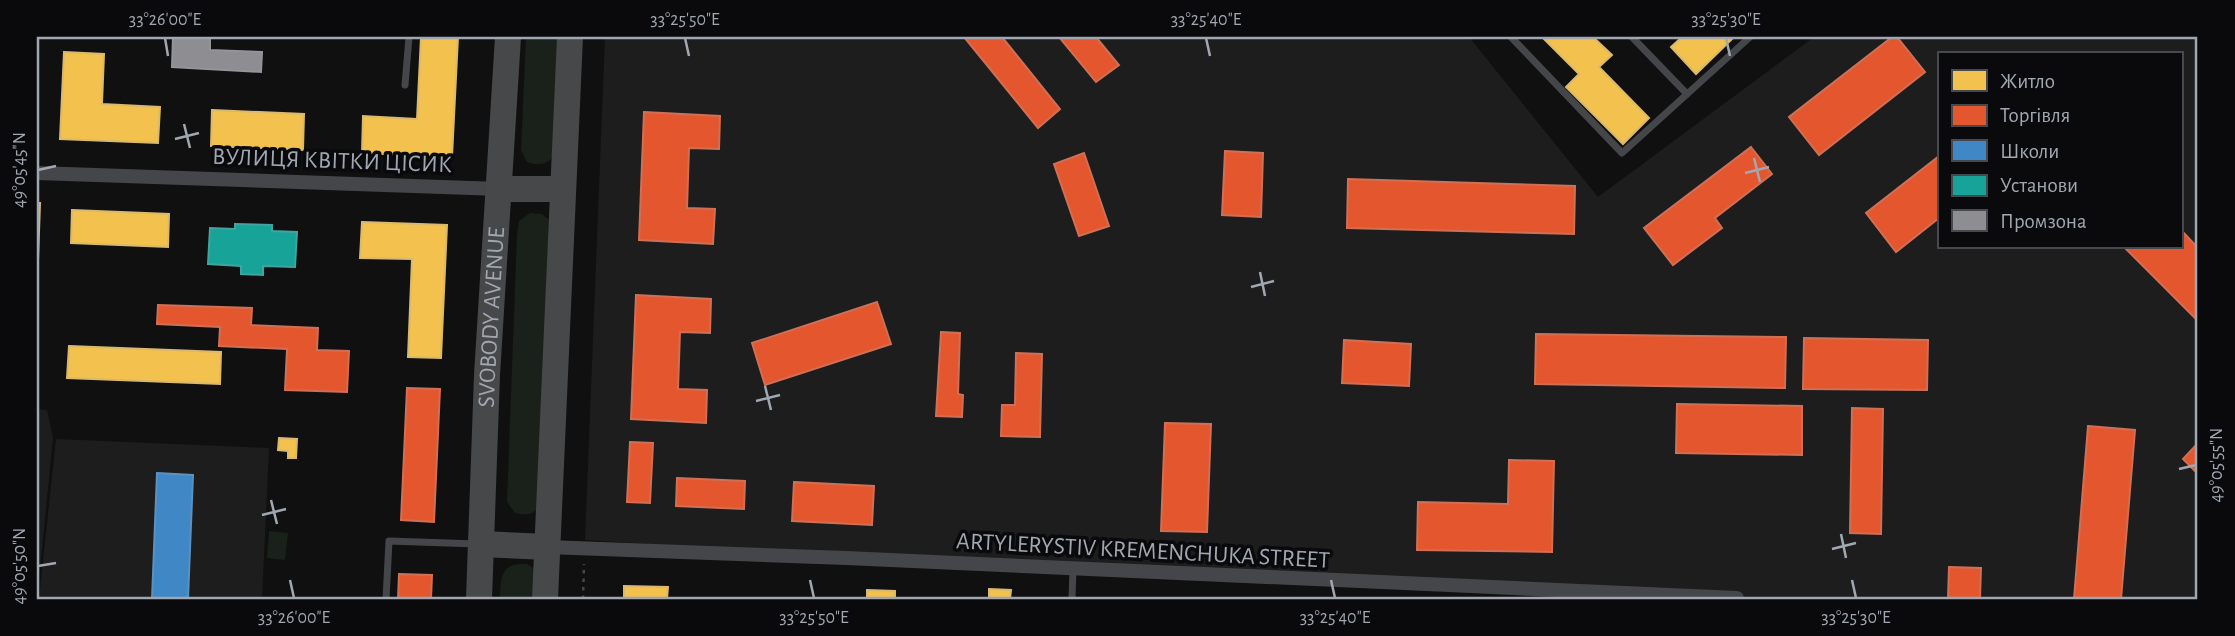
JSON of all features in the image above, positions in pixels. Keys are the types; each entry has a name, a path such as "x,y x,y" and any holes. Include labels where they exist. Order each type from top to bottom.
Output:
{"highway":[{"name":"SVOBODY AVENUE","path":"479,599 487,376 508,37"},
{"path":"545,599 570,37"},
{"path":"500,189 563,189"},
{"path":"481,544 547,547"}],"street":[{"name":"ВУЛИЦЯ КВІТКИ ЦІСИК","path":"37,173 500,189"},
{"name":"ARTYLERYSTIV KREMENCHUKA STREET","path":"547,547 1737,598"}],"lane":[{"path":"405,85 409,37"},
{"path":"1511,37 1622,153 1750,37"},
{"path":"1632,37 1687,94"},
{"path":"386,599 389,541 481,544"},
{"path":"1072,599 1073,569"}],"path":[{"path":"583,599 584,547"}],"shaded area":[{"path":"526,37 559,37 553,156 542,164 527,162 521,150"},
{"path":"605,37 1469,37 1598,197 1814,37 2198,37 2198,599 1575,599 585,540"},
{"path":"530,213 542,214 549,220 538,508 525,514 515,513 507,502 517,235 519,221"},
{"path":"37,409 47,410 53,438 37,599"},
{"path":"56,439 269,448 262,599 39,599"},
{"path":"269,531 288,533 285,560 267,558"},
{"path":"527,564 535,569 535,599 500,599 504,572 512,565"}],"building: Житло":[{"path":"421,37 458,37 452,157 362,153 363,116 417,119"},
{"path":"1542,37 1593,37 1612,55 1599,67 1649,118 1623,144 1566,87 1579,74"},
{"path":"1682,37 1734,37 1696,74 1671,47"},
{"path":"64,52 104,54 102,104 160,107 158,143 60,139"},
{"path":"212,110 304,114 303,150 211,146"},
{"path":"37,203 40,203 37,289"},
{"path":"72,210 169,214 168,247 71,243"},
{"path":"362,222 447,225 441,358 408,357 412,259 360,258"},
{"path":"69,346 221,352 220,384 67,378"},
{"path":"279,438 297,439 296,458 288,458 288,451 278,450"},
{"path":"624,586 668,587 667,599 624,599"},
{"path":"989,589 1011,590 1010,599 989,599"},
{"path":"867,590 895,591 895,599 867,599"}],"building: Торгівля":[{"path":"964,37 1002,37 1060,109 1038,128"},
{"path":"1059,37 1096,37 1119,65 1096,82"},
{"path":"1892,37 1897,37 1925,72 1819,155 1789,117"},
{"path":"644,112 720,116 719,149 689,148 687,208 715,209 713,244 639,240"},
{"path":"1751,147 1772,174 1715,218 1722,228 1673,265 1644,228"},
{"path":"1225,151 1263,153 1261,217 1222,215"},
{"path":"1084,153 1109,226 1079,236 1054,164"},
{"path":"1938,157 1938,219 1896,252 1866,213"},
{"path":"1348,179 1575,186 1574,234 1347,228"},
{"path":"2182,231 2198,248 2198,321 2125,248 2182,248"},
{"path":"636,295 711,299 710,333 680,332 678,389 707,390 706,423 631,419"},
{"path":"877,302 891,344 765,385 752,343"},
{"path":"158,305 252,308 251,325 318,328 317,350 349,351 347,392 285,390 287,349 219,346 220,327 157,324"},
{"path":"941,332 960,333 958,394 963,395 962,417 936,416"},
{"path":"1536,334 1786,337 1785,388 1535,384"},
{"path":"1804,338 1928,340 1927,390 1803,389"},
{"path":"1344,340 1411,344 1409,386 1342,383"},
{"path":"1016,353 1042,354 1040,437 1001,436 1002,405 1015,405"},
{"path":"407,388 440,389 434,522 401,520"},
{"path":"1677,404 1802,406 1802,455 1676,453"},
{"path":"1852,408 1883,409 1881,534 1850,533"},
{"path":"1165,423 1211,424 1207,532 1161,531"},
{"path":"2088,426 2135,430 2121,599 2074,599"},
{"path":"630,442 653,443 650,503 627,502"},
{"path":"2198,443 2198,474 2183,459"},
{"path":"1509,460 1554,461 1552,552 1417,550 1418,502 1508,504"},
{"path":"677,478 745,481 744,509 676,506"},
{"path":"794,482 874,486 872,525 792,521"},
{"path":"1949,567 1981,568 1980,599 1948,599"},
{"path":"399,574 432,575 431,599 398,599"}],"building: Школи":[{"path":"157,473 193,475 188,599 152,599"}],"building: Установи":[{"path":"235,224 272,225 272,231 297,232 295,267 263,266 263,275 241,274 241,266 208,264 210,228 235,229"}],"building: Промзона":[{"path":"173,37 210,37 210,50 262,52 261,72 172,67"}]}
